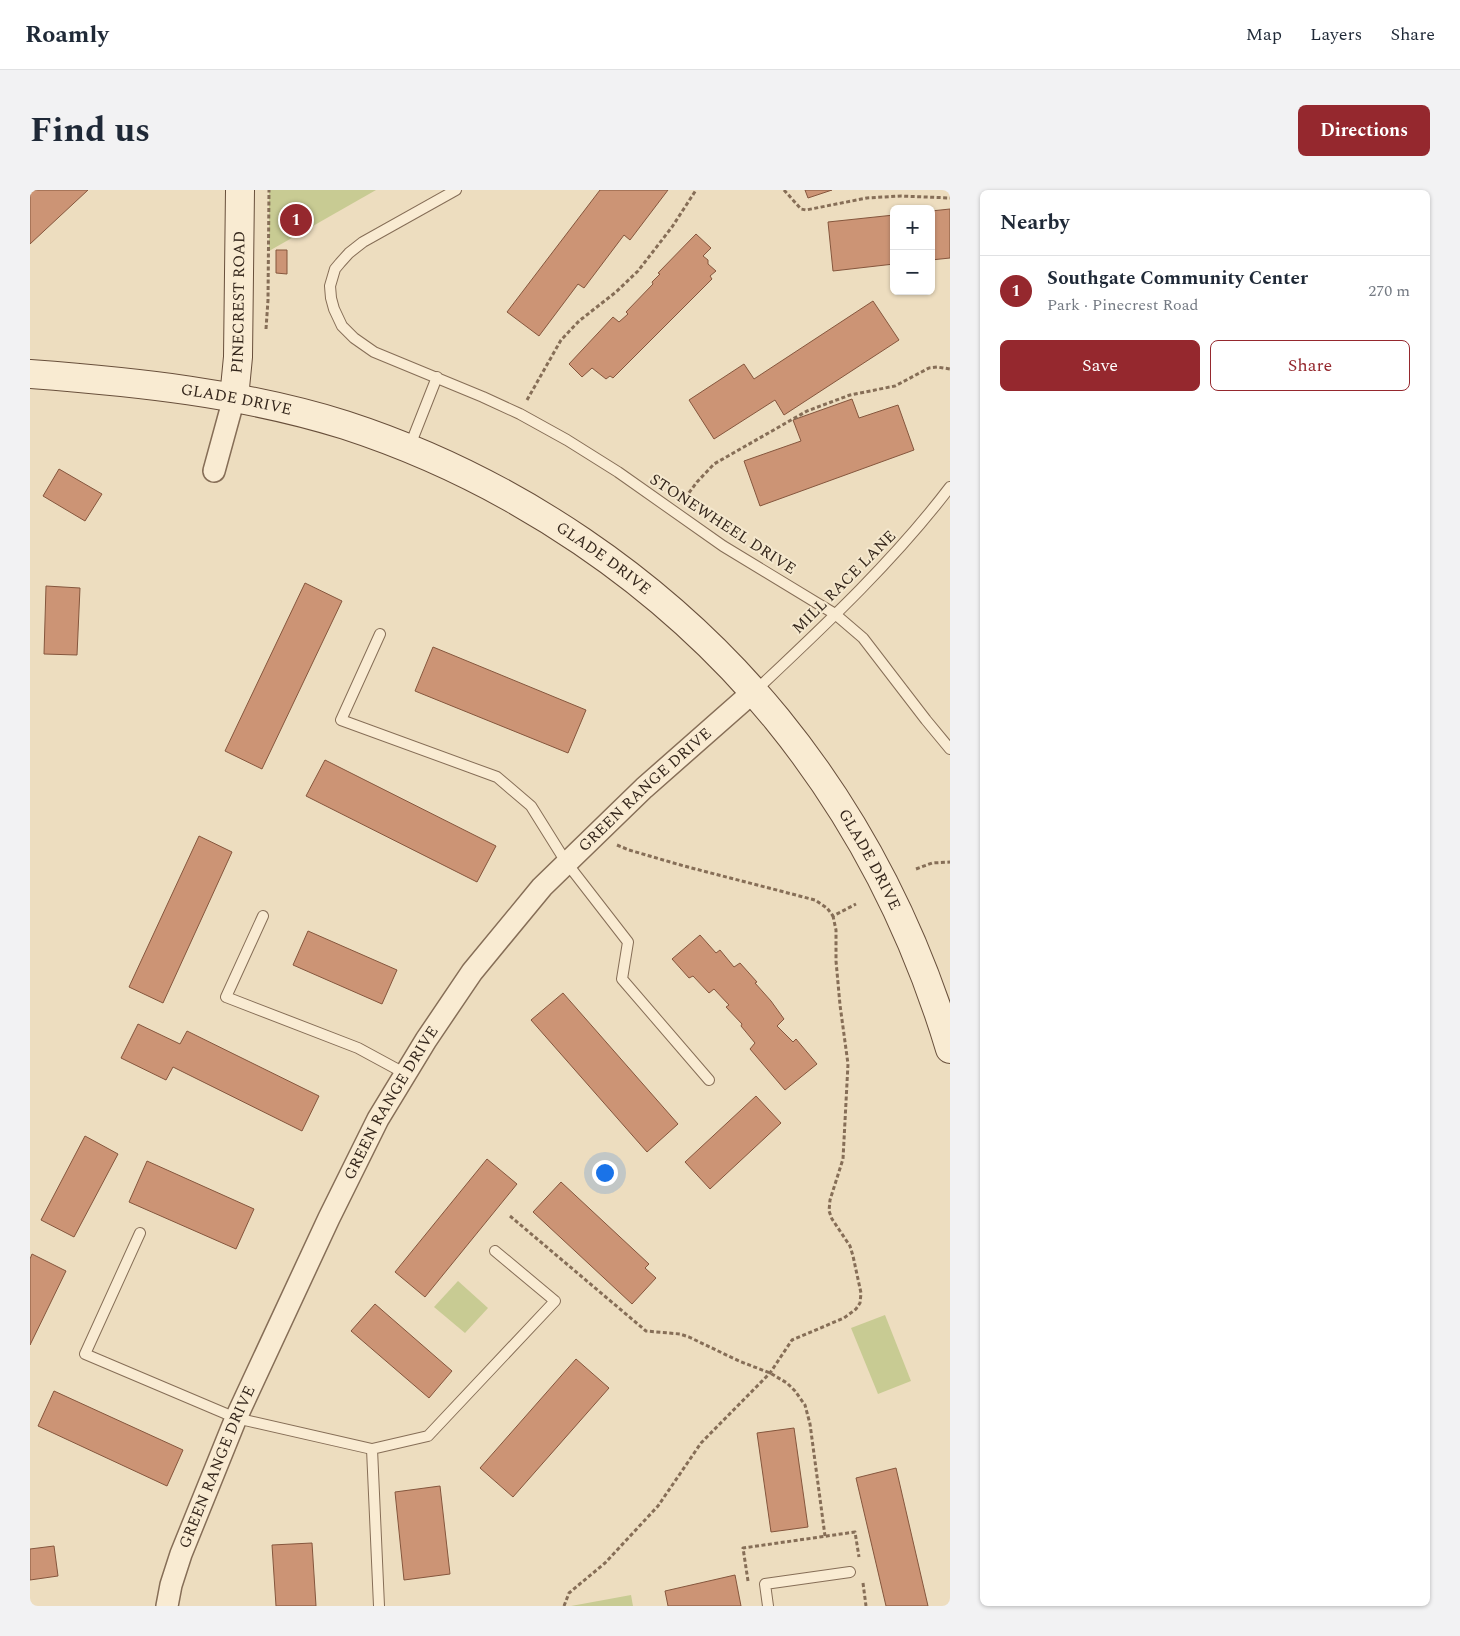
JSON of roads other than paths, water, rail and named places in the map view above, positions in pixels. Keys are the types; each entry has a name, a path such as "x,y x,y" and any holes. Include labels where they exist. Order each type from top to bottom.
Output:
{"street":[{"name":"PINECREST ROAD","path":"214,471 234,398 238,357 240,190"},
{"name":"GLADE DRIVE","path":"30,374 170,387 234,398 323,419 408,448 492,488 588,546 637,582 684,622 754,692 778,720 813,767 874,864 912,942 936,1004 950,1048"},
{"name":"GREEN RANGE DRIVE","path":"167,1606 171,1585 181,1554 236,1418 333,1210 378,1119 426,1040 472,972 526,904 566,862 644,788 754,692"}],"lane":[{"name":"STONEWHEEL DRIVE","path":"456,190 364,242 349,253 335,269 330,286 331,298 342,326 354,338 374,352 437,377 520,414 599,459 723,546 835,614 863,638 931,727 950,748"},
{"path":"408,448 437,377"},
{"name":"MILL RACE LANE","path":"754,692 835,614 912,535 950,487"},
{"path":"380,634 341,720 497,777 531,806 566,862 628,942 622,979 710,1080"},
{"path":"263,916 226,997 358,1048 406,1074"},
{"path":"140,1233 85,1354 236,1418 372,1449 428,1436 555,1301 495,1251"},
{"path":"372,1449 379,1606"},
{"path":"768,1606 765,1584 850,1572"}],"place":[{"name":"Southgate Community Center","path":"296,220"}]}
